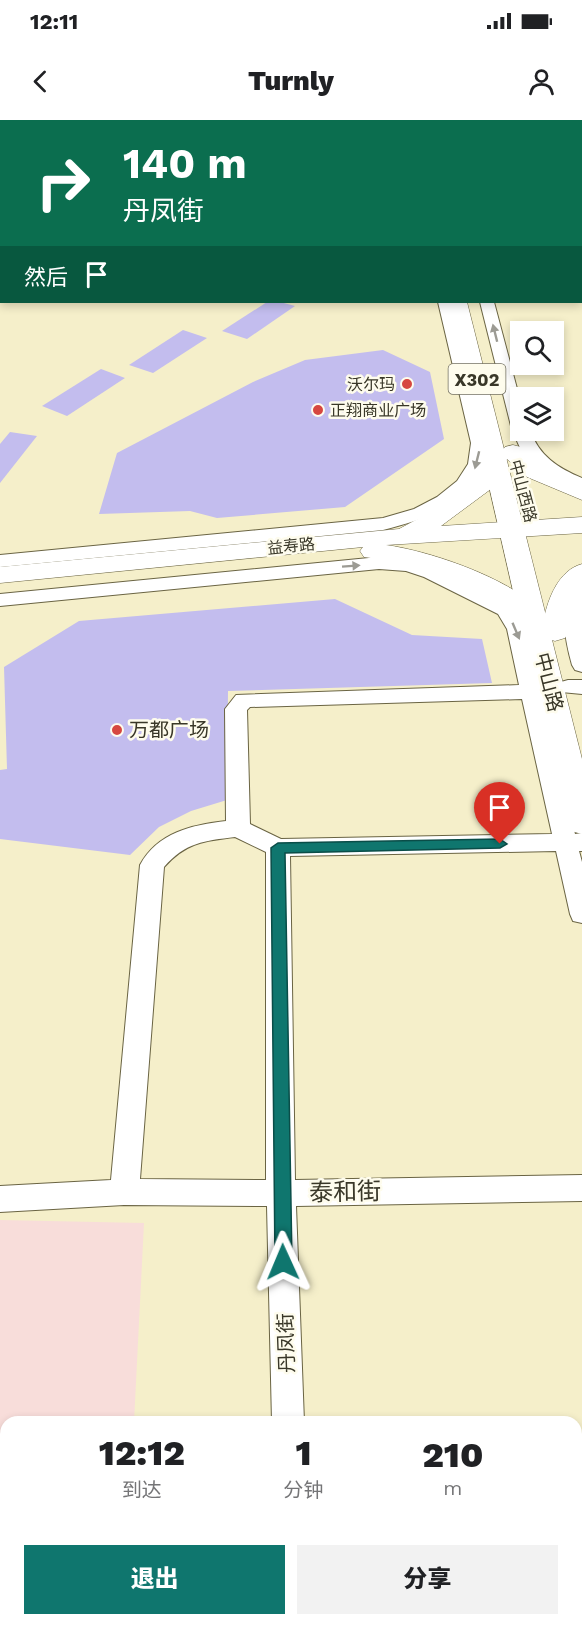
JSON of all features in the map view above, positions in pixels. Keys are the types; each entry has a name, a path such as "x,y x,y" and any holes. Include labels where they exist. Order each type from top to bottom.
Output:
{"main road":[{"name":"中山西路","path":"458,303 512,442"},
{"name":"中山西路","path":"473,303 512,442 523,535"},
{"path":"369,544 411,531 448,510 486,481 512,442 536,472 582,493"},
{"name":"益寿路","path":"523,535 582,525"},
{"name":"益寿路","path":"0,575 369,544 523,535 582,537"},
{"name":"中山路","path":"523,535 545,629 582,741"},
{"path":"369,544 442,567 500,594 522,608 545,629 560,605 568,586 582,572"},
{"name":"益寿路","path":"0,586 369,544"},
{"name":"中山路","path":"563,684 577,836"}],"street":[{"path":"0,561 384,524 405,520 445,499 473,474 480,443 445,303"},
{"path":"487,303 512,442 524,442 538,461 552,472 582,485"},
{"path":"0,600 326,568 379,564 408,565 431,573 505,610 517,629 563,684"},
{"path":"563,684 577,646 574,609 582,593"},
{"path":"238,828 236,709 244,700 563,684"},
{"path":"124,1192 152,865 168,847 196,833 238,828 278,848 577,836 582,914"},
{"name":"丹凤街","path":"278,848 281,1193 288,1416"},
{"name":"泰和街","path":"0,1199 124,1192 281,1193 582,1188"}],"shaded area":[{"path":"0,1220 144,1223 134,1416 0,1416"}],"building":[{"path":"265,303 284,303 295,306 247,339 222,331"},
{"path":"183,330 207,338 153,373 129,365"},
{"name":"正翔商业广场","path":"383,350 430,372 444,439 345,507 217,518 190,511 99,514 117,453 253,382 305,360"},
{"path":"101,369 125,378 67,416 42,406"},
{"path":"10,432 37,436 0,483 0,444"},
{"name":"万都广场","path":"335,599 412,635 482,639 492,683 228,691 227,800 191,811 159,827 130,855 0,839 0,770 7,769 4,667 79,621"}],"place":[{"name":"沃尔玛","path":"407,384"},
{"name":"正翔商业广场","path":"318,410"},
{"name":"万都广场","path":"117,730"}],"route":[{"path":"283,1262 278,848 500,844"}]}
